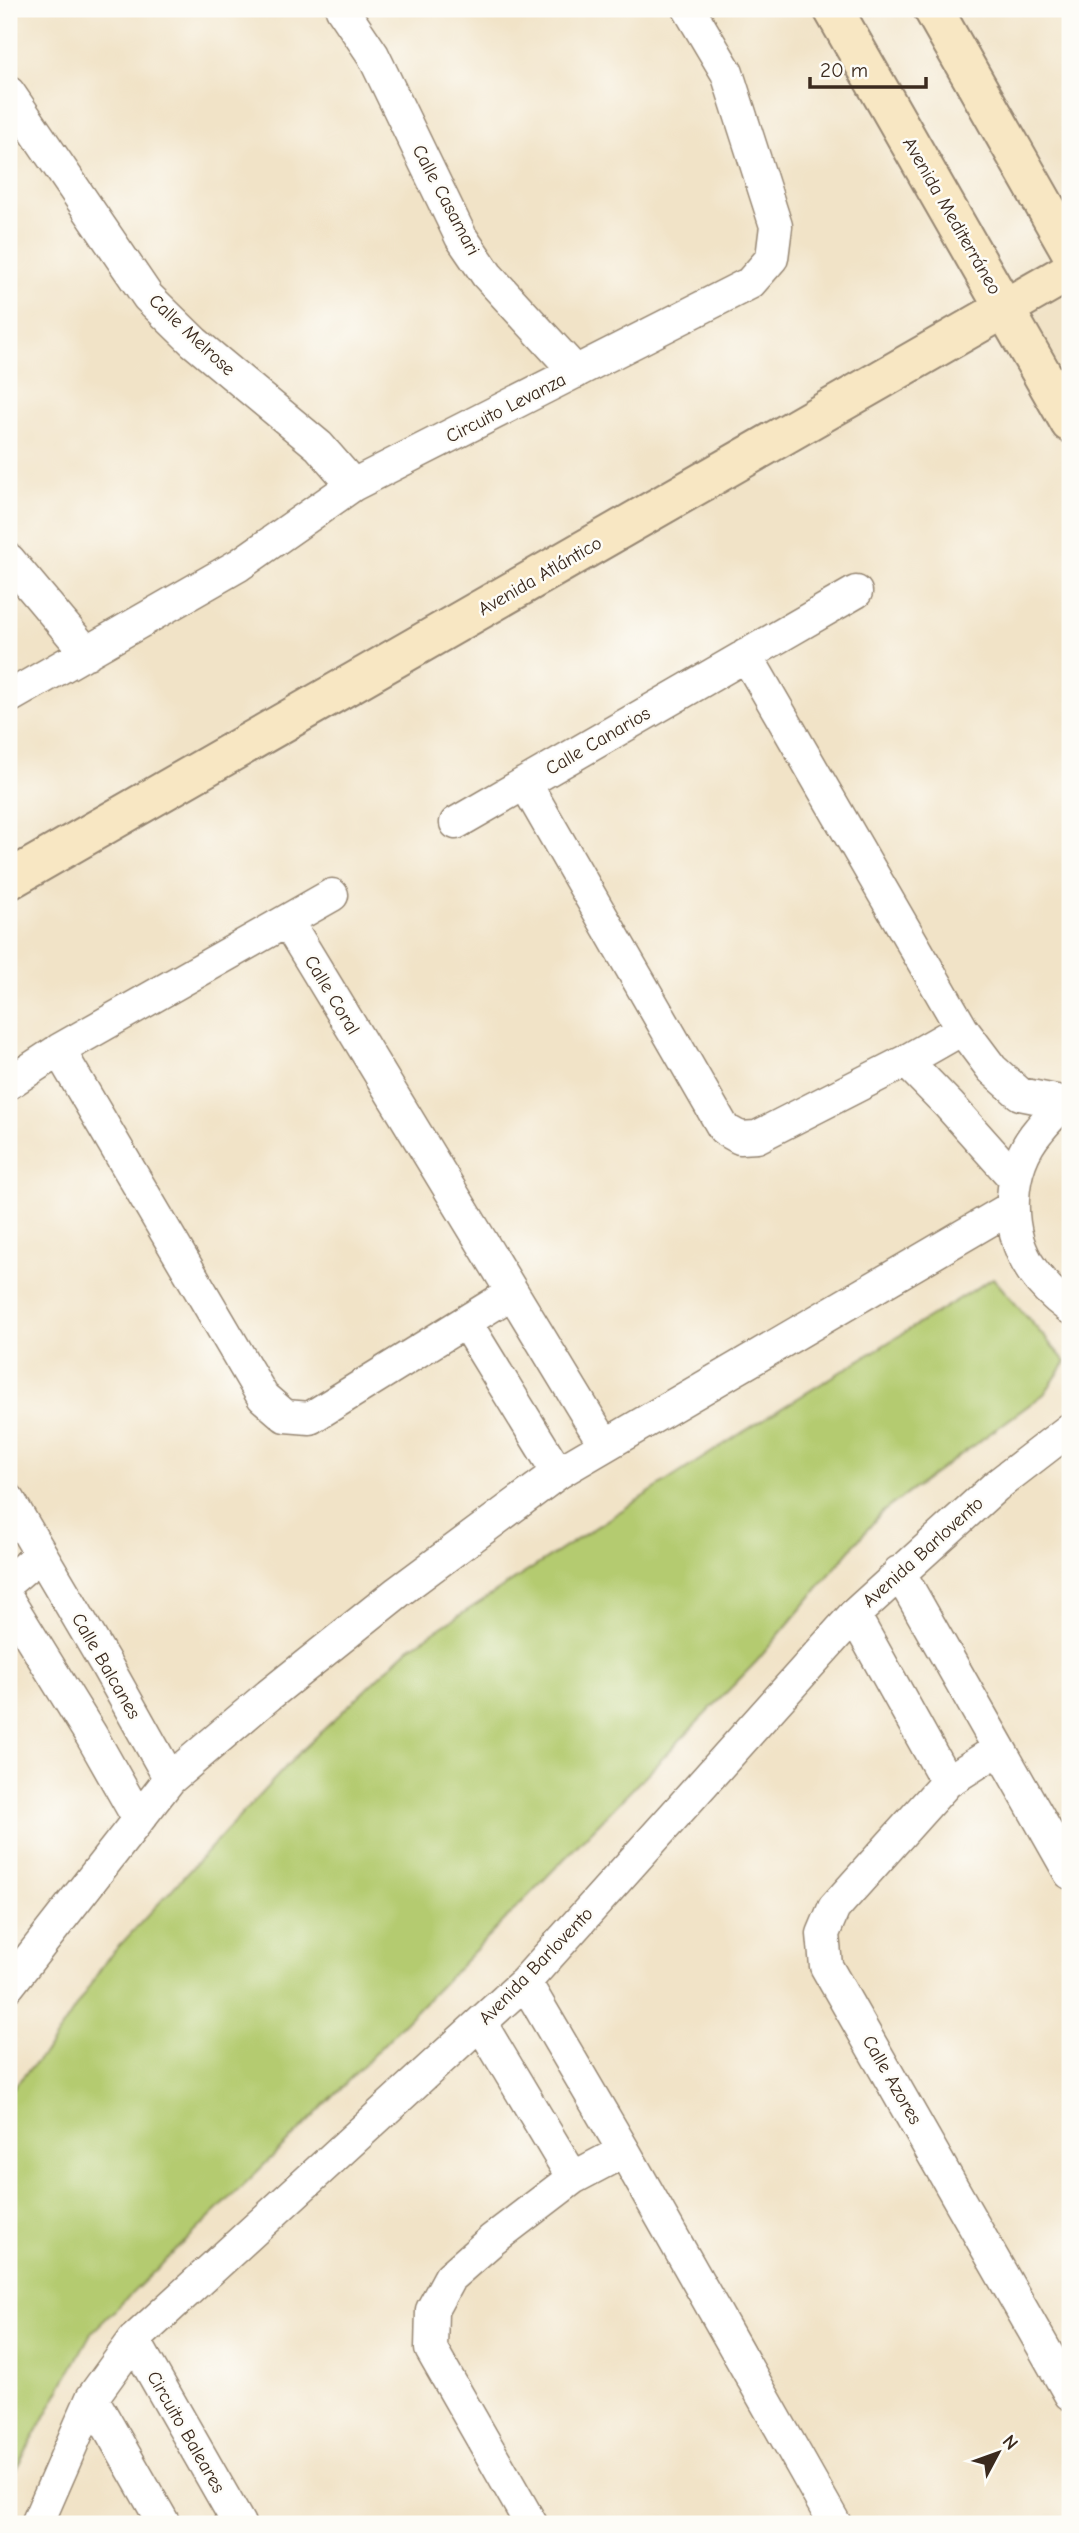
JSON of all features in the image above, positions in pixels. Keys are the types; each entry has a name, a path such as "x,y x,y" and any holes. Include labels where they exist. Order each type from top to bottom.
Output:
{"street":[{"name":"Calle Casamari","path":"342,9 373,55 461,237 487,275 576,372"},
{"name":"Circuito Levanza","path":"9,697 239,565 353,485 750,283 772,258 776,226 727,73 689,9"},
{"name":"Avenida Mediterráneo","path":"833,9 1070,423"},
{"path":"933,9 1070,250"},
{"name":"Calle Melrose","path":"9,93 148,297 194,342 319,446 353,485"},
{"name":"Avenida Atlántico","path":"9,880 1070,271"},
{"path":"9,560 87,653"},
{"name":"Calle Canarios","path":"856,592 525,783 724,1129 740,1138 757,1137 906,1061 962,1029"},
{"path":"746,655 962,1029 992,1069 1020,1094 1068,1102"},
{"path":"456,822 525,783"},
{"path":"9,1083 59,1050 332,895"},
{"name":"Calle Coral","path":"287,921 605,1445"},
{"path":"59,1050 263,1397 285,1416 310,1418 512,1293"},
{"path":"906,1061 949,1105 1014,1193"},
{"path":"1068,1102 1032,1137 1022,1157 1014,1193 1018,1241 1031,1268 1050,1293 1070,1308"},
{"path":"9,1985 170,1779 269,1695 398,1592 558,1474 1014,1193"},
{"path":"466,1323 558,1474"},
{"name":"Avenida Barlovento","path":"37,2524 92,2398 134,2340 525,1982 854,1615 996,1486 1070,1429"},
{"name":"Calle Balcanes","path":"9,1500 170,1779"},
{"path":"9,1581 41,1554"},
{"path":"900,1572 1070,1873"},
{"path":"9,1602 91,1735 138,1818"},
{"path":"854,1615 947,1782"},
{"name":"Calle Azores","path":"999,1749 947,1782 834,1908 823,1934 826,1966 1070,2394"},
{"path":"525,1982 835,2524"},
{"path":"481,2024 573,2178"},
{"path":"531,2524 431,2350 432,2310 450,2277 492,2240 573,2178 624,2151"},
{"name":"Circuito Baleares","path":"134,2340 239,2524"},
{"path":"92,2398 164,2524"}],"green space":[{"path":"993,1278 1066,1362 1044,1394 881,1513 757,1661 299,2131 91,2333 13,2475 9,2487 9,2092 49,2048 107,1959 296,1756 409,1648 743,1432"}]}
